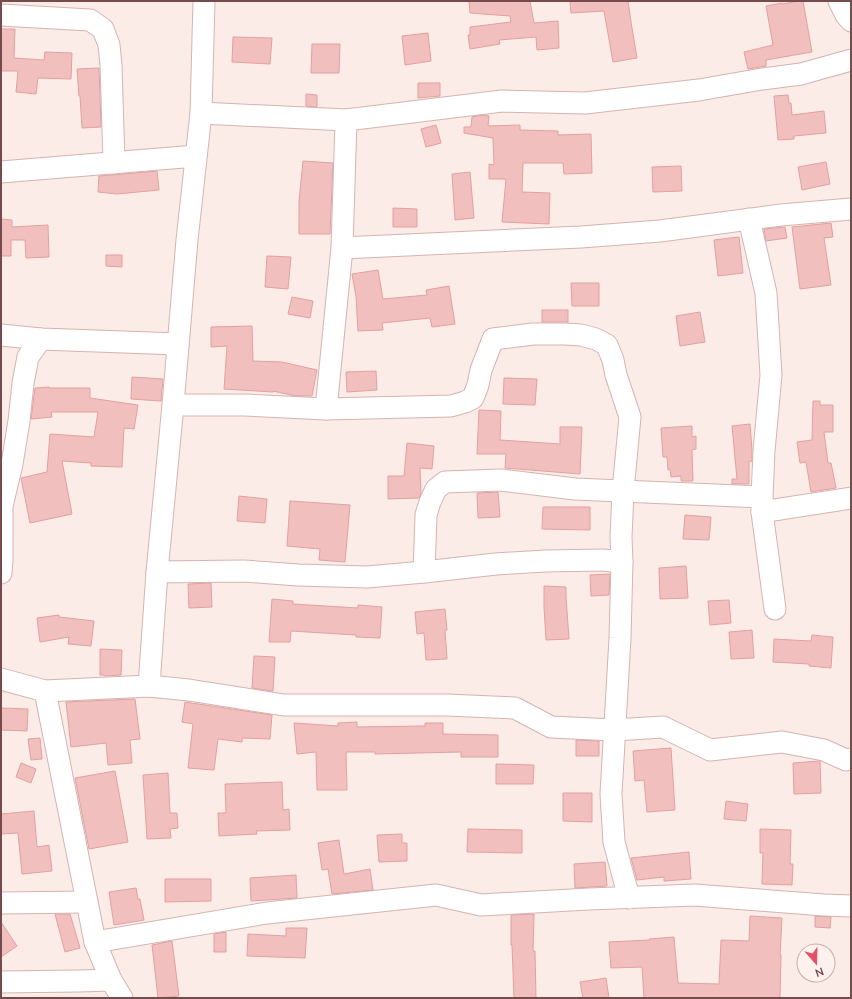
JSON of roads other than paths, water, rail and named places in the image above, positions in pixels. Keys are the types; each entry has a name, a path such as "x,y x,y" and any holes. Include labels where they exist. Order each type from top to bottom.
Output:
{"street":[{"path":"148,686 187,240 201,113 204,1"},
{"path":"839,1 846,15 851,21"},
{"path":"1,15 90,20 103,30 109,45 114,163"},
{"path":"201,113 346,120 502,101 585,103 699,90 801,74 851,60"},
{"path":"326,409 342,248 346,120"},
{"path":"1,172 196,156"},
{"path":"342,248 580,237 660,230 781,215 851,209"},
{"path":"749,219 766,293 771,375 764,451 762,505 775,609"},
{"path":"173,404 244,405 326,409 419,408 451,406 473,398 478,385 481,370 493,339 533,334 565,334 581,335 596,339 607,345 630,417 622,491 620,638 611,794 614,842 629,898"},
{"path":"1,335 40,339 178,344"},
{"path":"1,573 2,505 12,464 28,357 40,339"},
{"path":"424,572 426,515 436,489 445,482 501,480 575,489 622,491 762,505 851,498"},
{"path":"157,572 244,571 298,576 367,577 496,564 545,561 603,560 622,562"},
{"path":"1,679 45,691 148,686 189,690 284,705 447,705 516,708 551,727 614,730 663,727 710,750 782,742 824,750 846,760 851,759"},
{"path":"45,691 95,942 111,980 122,998"},
{"path":"95,942 267,913 436,895 482,905 695,895 824,906 851,906"},
{"path":"1,903 87,902"},
{"path":"1,982 79,990 111,980"}]}
